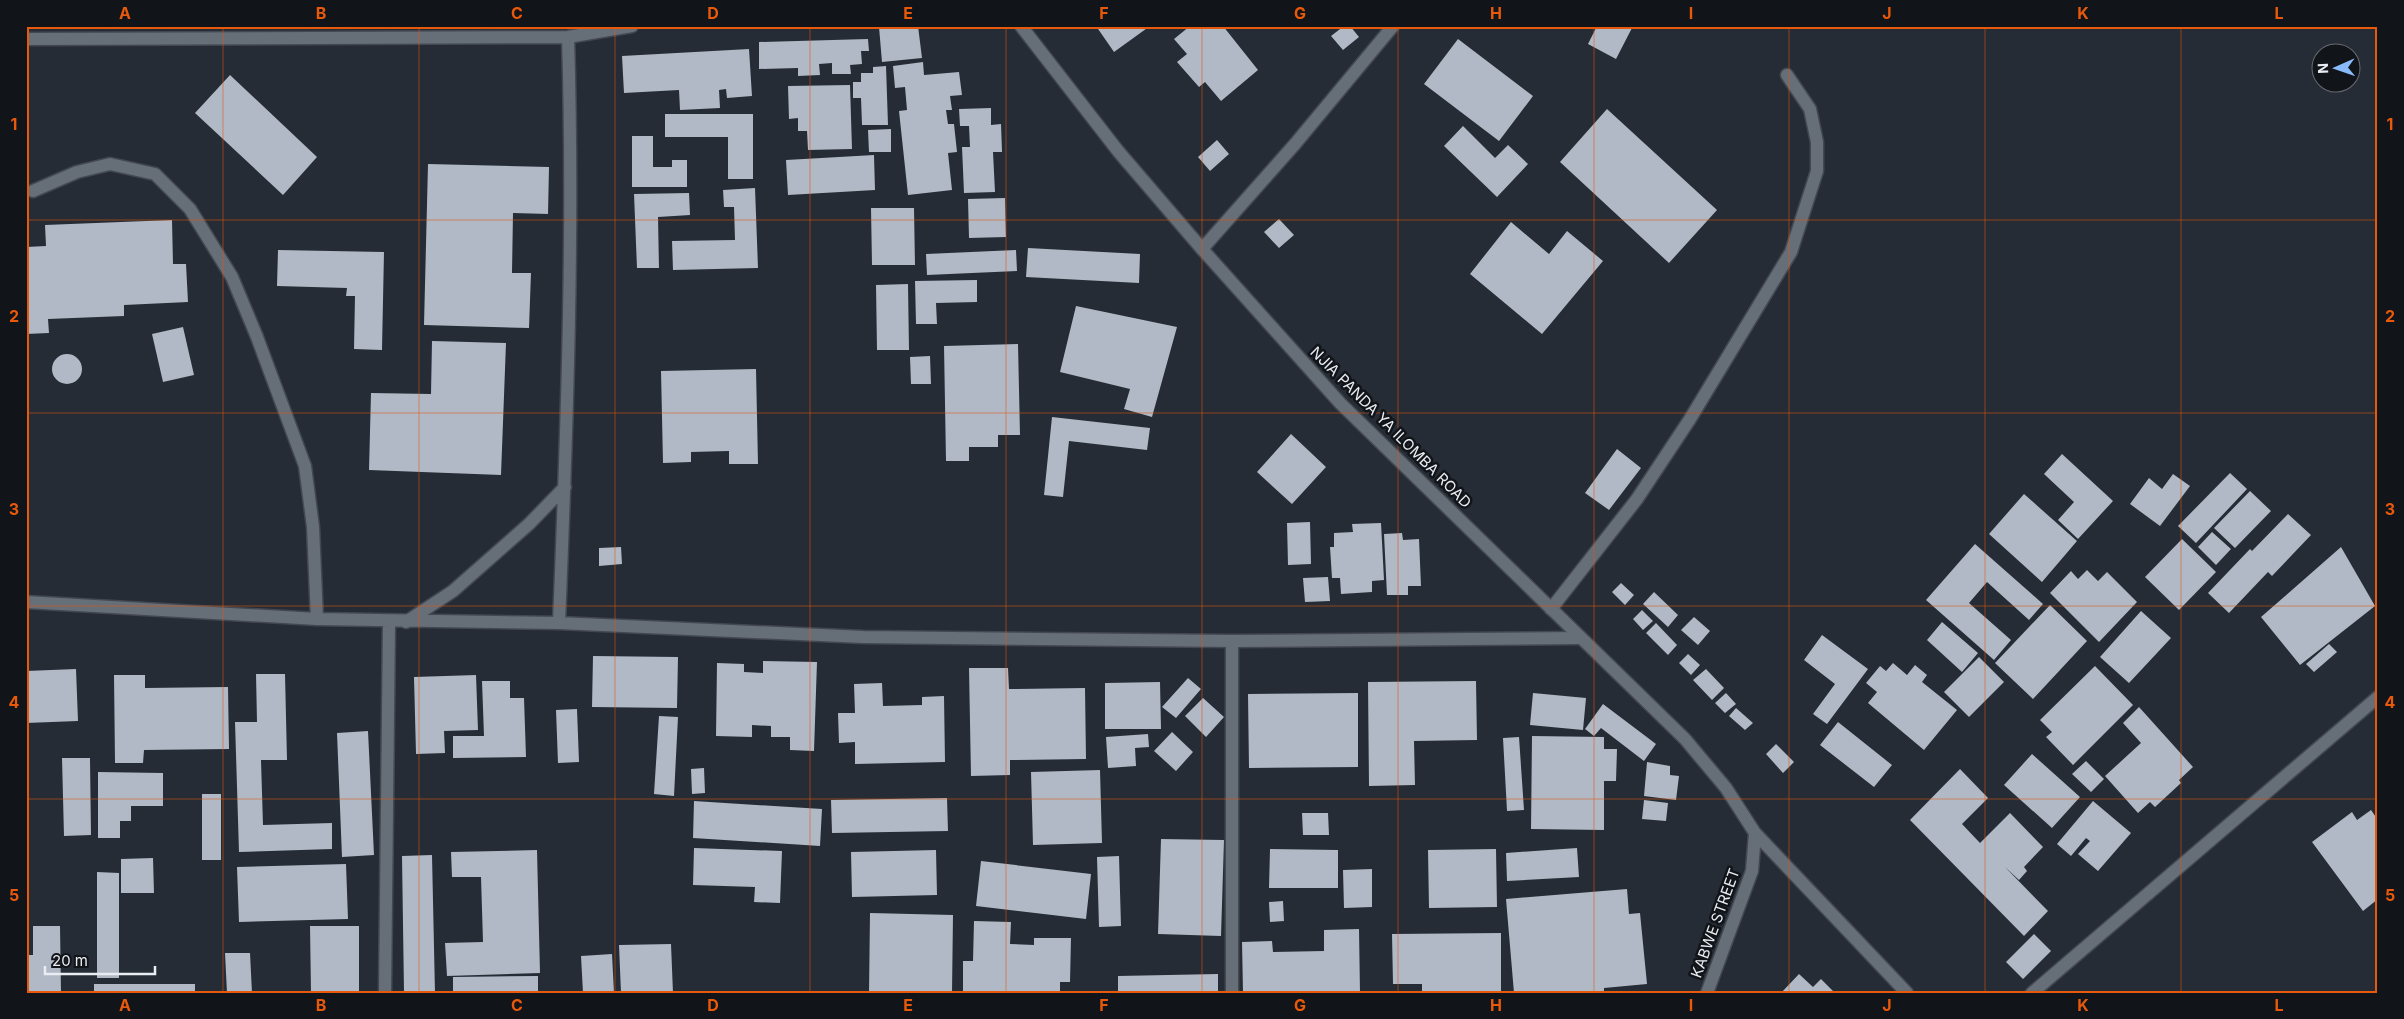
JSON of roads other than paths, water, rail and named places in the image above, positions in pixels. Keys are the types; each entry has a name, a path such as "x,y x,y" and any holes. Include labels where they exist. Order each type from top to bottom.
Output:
{"street":[{"path":"26,39 568,36 632,26"},
{"name":"NJIA PANDA YA ILOMBA ROAD","path":"1021,26 1118,151 1202,249 1340,403 1685,739 1726,788 1755,833 1907,993"},
{"path":"1202,249 1296,144 1393,26"},
{"path":"559,623 571,298 572,151 568,36"},
{"path":"1551,609 1637,499 1690,419 1791,252 1817,171 1817,142 1810,109 1788,75"},
{"path":"33,191 77,172 110,164 155,174 190,209 232,277 257,337 305,466 313,527 317,619"},
{"path":"406,622 460,585 529,524 565,487"},
{"path":"26,602 389,622 559,623 863,636 1232,640 1581,638"},
{"path":"384,993 389,622"},
{"path":"1232,640 1232,993"},
{"path":"2032,993 2192,855 2300,766 2378,697"},
{"name":"KABWE STREET","path":"1707,993 1752,871 1755,833"}]}
